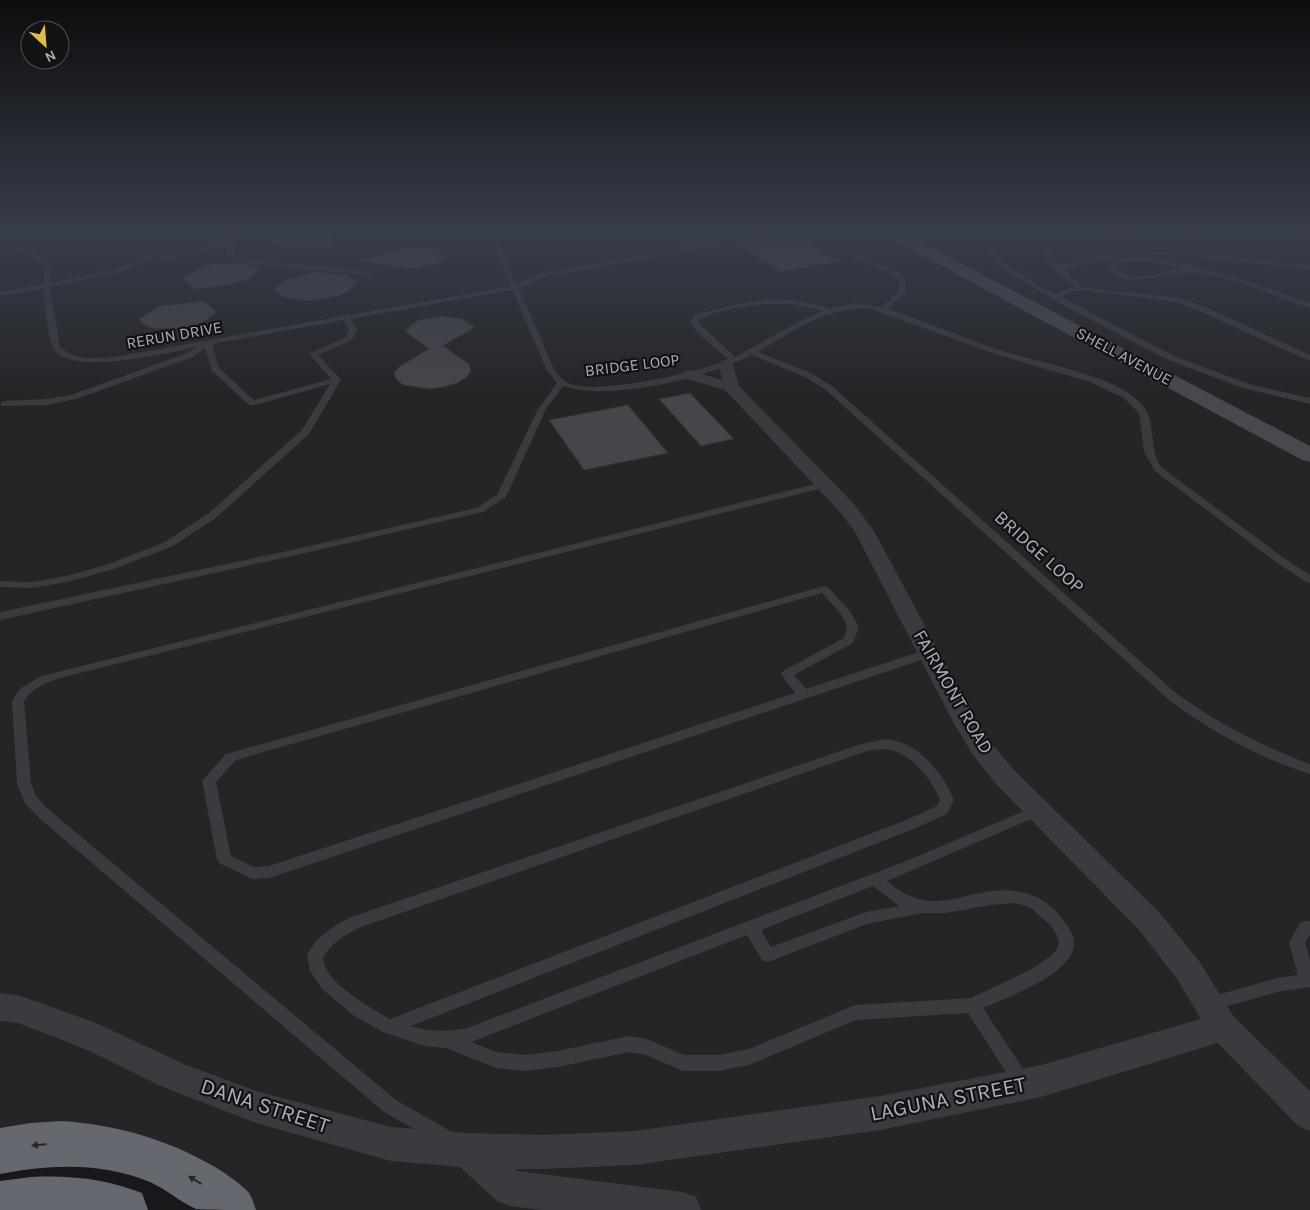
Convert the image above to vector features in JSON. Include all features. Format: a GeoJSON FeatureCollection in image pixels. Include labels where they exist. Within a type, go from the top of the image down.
{"type":"FeatureCollection","features":[{"type":"Feature","properties":{"kind":"highway"},"geometry":{"type":"LineString","coordinates":[[0,1151],[42,1144],[72,1144],[102,1146],[129,1152],[169,1166],[199,1182],[233,1210]]}},
{"type":"Feature","properties":{"kind":"highway"},"geometry":{"type":"LineString","coordinates":[[0,1204],[27,1200],[76,1201],[98,1203],[125,1210]]}},
{"type":"Feature","properties":{"kind":"street","name":"SHELL AVENUE"},"geometry":{"type":"LineString","coordinates":[[992,286],[1310,455]]}},
{"type":"Feature","properties":{"kind":"street"},"geometry":{"type":"LineString","coordinates":[[688,375],[731,387],[731,362]]}},
{"type":"Feature","properties":{"kind":"street","name":"FAIRMONT ROAD"},"geometry":{"type":"LineString","coordinates":[[731,387],[847,508],[864,531],[982,749],[1006,778],[1149,921],[1188,970],[1216,1015]]}},
{"type":"Feature","properties":{"kind":"street","name":"DANA STREET"},"geometry":{"type":"LineString","coordinates":[[0,1007],[18,1009],[96,1038],[175,1076],[256,1107],[391,1144],[467,1150],[544,1152]]}},
{"type":"Feature","properties":{"kind":"street"},"geometry":{"type":"LineString","coordinates":[[1216,1015],[1310,1114]]}},
{"type":"Feature","properties":{"kind":"street","name":"LAGUNA STREET"},"geometry":{"type":"LineString","coordinates":[[544,1152],[635,1148],[806,1125],[1024,1085],[1216,1015]]}},
{"type":"Feature","properties":{"kind":"street"},"geometry":{"type":"LineString","coordinates":[[467,1150],[510,1188],[683,1210]]}},
{"type":"Feature","properties":{"kind":"lane"},"geometry":{"type":"LineString","coordinates":[[0,294],[43,286]]}},
{"type":"Feature","properties":{"kind":"lane","name":"RERUN DRIVE"},"geometry":{"type":"LineString","coordinates":[[46,286],[54,340],[60,352],[67,357],[86,360],[111,360],[513,286]]}},
{"type":"Feature","properties":{"kind":"lane","name":"BRIDGE LOOP"},"geometry":{"type":"LineString","coordinates":[[515,286],[550,369],[561,383],[570,387],[598,388],[688,375],[731,362],[830,310],[854,305],[882,310],[998,353],[1103,384],[1129,397],[1145,415],[1147,448],[1150,460],[1158,469],[1277,558],[1310,580]]}},
{"type":"Feature","properties":{"kind":"lane"},"geometry":{"type":"LineString","coordinates":[[882,310],[902,292],[903,286]]}},
{"type":"Feature","properties":{"kind":"lane"},"geometry":{"type":"LineString","coordinates":[[1038,286],[1191,366],[1246,386],[1310,401]]}},
{"type":"Feature","properties":{"kind":"lane"},"geometry":{"type":"LineString","coordinates":[[1257,286],[1310,306]]}},
{"type":"Feature","properties":{"kind":"lane"},"geometry":{"type":"LineString","coordinates":[[1059,299],[1058,295],[1061,292],[1075,288],[1162,297],[1188,303],[1310,358]]}},
{"type":"Feature","properties":{"kind":"lane"},"geometry":{"type":"LineString","coordinates":[[731,362],[694,322],[698,316],[759,303],[780,301],[800,303],[830,310]]}},
{"type":"Feature","properties":{"kind":"lane"},"geometry":{"type":"LineString","coordinates":[[336,380],[313,354],[349,338],[353,329],[346,318]]}},
{"type":"Feature","properties":{"kind":"lane"},"geometry":{"type":"LineString","coordinates":[[4,404],[48,402],[73,397],[190,355],[208,343],[215,369],[252,403],[336,380]]}},
{"type":"Feature","properties":{"kind":"lane","name":"BRIDGE LOOP"},"geometry":{"type":"LineString","coordinates":[[752,352],[808,374],[829,388],[1193,713],[1216,726],[1310,769]]}},
{"type":"Feature","properties":{"kind":"lane"},"geometry":{"type":"LineString","coordinates":[[0,584],[32,585],[68,580],[169,544],[213,516],[306,432],[336,380]]}},
{"type":"Feature","properties":{"kind":"lane"},"geometry":{"type":"LineString","coordinates":[[0,616],[301,551],[479,510],[501,497],[542,409],[561,383]]}},
{"type":"Feature","properties":{"kind":"lane"},"geometry":{"type":"LineString","coordinates":[[467,1150],[390,1106],[43,813],[30,799],[24,783],[18,701],[21,693],[32,685],[57,675],[824,485]]}},
{"type":"Feature","properties":{"kind":"lane"},"geometry":{"type":"LineString","coordinates":[[803,694],[787,674],[849,640],[854,626],[846,613],[824,589],[231,757],[209,781],[224,859],[252,873],[269,872],[929,653]]}},
{"type":"Feature","properties":{"kind":"lane"},"geometry":{"type":"LineString","coordinates":[[389,1027],[942,810],[947,800],[944,789],[909,751],[884,743],[866,747],[356,922],[323,942],[315,956],[318,971],[328,984],[359,1010],[389,1027],[424,1038],[446,1040],[468,1036],[914,864],[1038,810]]}},
{"type":"Feature","properties":{"kind":"lane"},"geometry":{"type":"LineString","coordinates":[[446,1040],[496,1060],[525,1063],[558,1059],[629,1044],[647,1047],[683,1063],[719,1063],[749,1057],[856,1013],[972,1005],[1042,972],[1055,964],[1064,954],[1066,945],[1064,932],[1048,913],[1034,902],[1017,897],[996,896],[941,908],[922,907],[905,902],[889,893],[875,879]]}},
{"type":"Feature","properties":{"kind":"lane"},"geometry":{"type":"LineString","coordinates":[[750,926],[768,955],[866,918],[922,907]]}},
{"type":"Feature","properties":{"kind":"lane"},"geometry":{"type":"LineString","coordinates":[[1216,1015],[1277,985],[1309,980],[1297,943],[1305,928],[1310,928]]}},
{"type":"Feature","properties":{"kind":"lane"},"geometry":{"type":"LineString","coordinates":[[972,1005],[1024,1085]]}},
{"type":"Feature","properties":{"kind":"shaded area"},"geometry":{"type":"Polygon","coordinates":[[[0,286],[1310,286],[1310,1210],[233,1210],[199,1182],[0,1151],[0,286]]]}},
{"type":"Feature","properties":{"kind":"building"},"geometry":{"type":"Polygon","coordinates":[[[191,286],[220,286],[194,289],[191,286]]]}},
{"type":"Feature","properties":{"kind":"building"},"geometry":{"type":"Polygon","coordinates":[[[277,286],[353,286],[349,291],[338,296],[308,301],[283,297],[274,289],[277,286]]]}},
{"type":"Feature","properties":{"kind":"building"},"geometry":{"type":"Polygon","coordinates":[[[204,301],[216,312],[207,320],[196,325],[182,328],[155,329],[146,326],[139,319],[160,306],[204,301]]]}},
{"type":"Feature","properties":{"kind":"building"},"geometry":{"type":"Polygon","coordinates":[[[442,316],[462,319],[475,327],[443,346],[469,364],[471,371],[467,377],[457,383],[444,387],[429,389],[403,385],[396,379],[394,373],[400,366],[429,349],[405,331],[419,320],[442,316]]]}},
{"type":"Feature","properties":{"kind":"building"},"geometry":{"type":"Polygon","coordinates":[[[690,393],[734,439],[701,446],[659,399],[690,393]]]}},
{"type":"Feature","properties":{"kind":"building"},"geometry":{"type":"Polygon","coordinates":[[[628,405],[668,453],[584,470],[549,420],[628,405]]]}}]}
